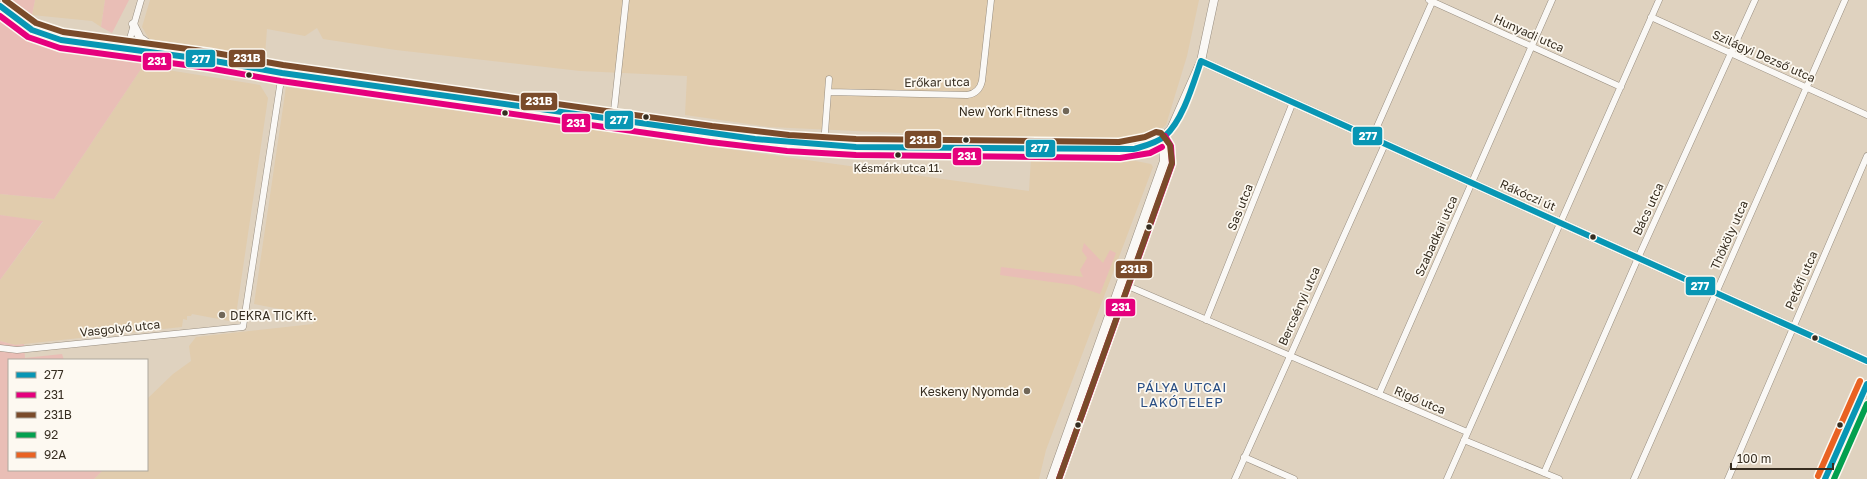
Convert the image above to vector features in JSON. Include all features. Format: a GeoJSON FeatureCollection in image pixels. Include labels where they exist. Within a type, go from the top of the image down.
{"type":"FeatureCollection","features":[{"type":"Feature","properties":{"kind":"street"},"geometry":{"type":"LineString","coordinates":[[127,49],[141,0]]}},
{"type":"Feature","properties":{"kind":"street"},"geometry":{"type":"LineString","coordinates":[[613,120],[626,0]]}},
{"type":"Feature","properties":{"kind":"street","name":"Erőkar utca"},"geometry":{"type":"LineString","coordinates":[[828,92],[967,95],[975,93],[979,90],[982,81],[991,0]]}},
{"type":"Feature","properties":{"kind":"street"},"geometry":{"type":"LineString","coordinates":[[0,6],[23,25],[42,34],[61,40],[163,54],[282,73],[755,139],[824,145],[1120,150],[1148,145],[1158,140],[1171,129],[1177,119],[1201,61],[1214,0]]}},
{"type":"Feature","properties":{"kind":"street"},"geometry":{"type":"LineString","coordinates":[[1372,138],[1432,0]]}},
{"type":"Feature","properties":{"kind":"street","name":"Hunyadi utca"},"geometry":{"type":"LineString","coordinates":[[1432,0],[1621,87]]}},
{"type":"Feature","properties":{"kind":"street","name":"Szabadkai utca"},"geometry":{"type":"LineString","coordinates":[[1379,394],[1552,0]]}},
{"type":"Feature","properties":{"kind":"street"},"geometry":{"type":"LineString","coordinates":[[1446,479],[1659,0]]}},
{"type":"Feature","properties":{"kind":"street","name":"Bács utca"},"geometry":{"type":"LineString","coordinates":[[1544,473],[1638,258],[1755,0]]}},
{"type":"Feature","properties":{"kind":"street","name":"Thököly utca"},"geometry":{"type":"LineString","coordinates":[[1634,479],[1845,0]]}},
{"type":"Feature","properties":{"kind":"street","name":"Szilágyi Dezső utca"},"geometry":{"type":"LineString","coordinates":[[1651,17],[1867,115]]}},
{"type":"Feature","properties":{"kind":"street"},"geometry":{"type":"LineString","coordinates":[[133,24],[137,34],[144,43],[163,54]]}},
{"type":"Feature","properties":{"kind":"street","name":"Rákóczi út"},"geometry":{"type":"LineString","coordinates":[[1201,61],[1867,361]]}},
{"type":"Feature","properties":{"kind":"street","name":"Vasgolyó utca"},"geometry":{"type":"LineString","coordinates":[[0,348],[17,350],[243,327],[282,73]]}},
{"type":"Feature","properties":{"kind":"street"},"geometry":{"type":"LineString","coordinates":[[824,145],[829,79]]}},
{"type":"Feature","properties":{"kind":"street","name":"Sas utca"},"geometry":{"type":"LineString","coordinates":[[1206,320],[1293,102]]}},
{"type":"Feature","properties":{"kind":"street"},"geometry":{"type":"LineString","coordinates":[[1051,479],[1164,161],[1163,148],[1158,140]]}},
{"type":"Feature","properties":{"kind":"street","name":"Bercsényi utca"},"geometry":{"type":"LineString","coordinates":[[1235,479],[1289,355],[1385,144]]}},
{"type":"Feature","properties":{"kind":"street","name":"Petőfi utca"},"geometry":{"type":"LineString","coordinates":[[1728,479],[1792,327],[1867,156]]}},
{"type":"Feature","properties":{"kind":"street","name":"Rigó utca"},"geometry":{"type":"LineString","coordinates":[[1121,283],[1468,432]]}},
{"type":"Feature","properties":{"kind":"street"},"geometry":{"type":"LineString","coordinates":[[1825,479],[1867,384]]}},
{"type":"Feature","properties":{"kind":"street"},"geometry":{"type":"LineString","coordinates":[[1464,440],[1559,479]]}},
{"type":"Feature","properties":{"kind":"street"},"geometry":{"type":"LineString","coordinates":[[1244,457],[1294,479]]}},
{"type":"Feature","properties":{"kind":"shaded area"},"geometry":{"type":"Polygon","coordinates":[[[10,0],[35,0],[32,15],[10,0]]]}},
{"type":"Feature","properties":{"kind":"shaded area"},"geometry":{"type":"Polygon","coordinates":[[[35,0],[105,0],[101,27],[92,21],[32,15],[35,0]]]}},
{"type":"Feature","properties":{"kind":"shaded area"},"geometry":{"type":"Polygon","coordinates":[[[105,0],[129,0],[112,33],[101,27],[105,0]]]}},
{"type":"Feature","properties":{"kind":"shaded area"},"geometry":{"type":"Polygon","coordinates":[[[150,0],[1199,0],[1187,56],[1166,125],[1157,133],[1139,141],[1118,143],[769,127],[685,115],[687,76],[580,71],[396,50],[323,39],[317,28],[305,36],[267,29],[265,55],[261,60],[226,55],[213,48],[149,39],[142,27],[150,0]]]}},
{"type":"Feature","properties":{"kind":"shaded area"},"geometry":{"type":"Polygon","coordinates":[[[0,15],[15,27],[49,42],[67,47],[141,58],[143,66],[54,199],[0,194],[0,15]]]}},
{"type":"Feature","properties":{"kind":"shaded area"},"geometry":{"type":"Polygon","coordinates":[[[143,66],[260,85],[268,98],[235,322],[192,314],[191,316],[187,316],[187,320],[183,319],[182,327],[15,345],[0,341],[0,280],[43,222],[0,215],[0,194],[54,199],[143,66]]]}},
{"type":"Feature","properties":{"kind":"shaded area"},"geometry":{"type":"Polygon","coordinates":[[[286,87],[1029,191],[1031,158],[1131,160],[1151,164],[1153,167],[1046,450],[1039,479],[94,479],[102,471],[148,471],[148,398],[173,374],[191,361],[189,346],[196,337],[313,324],[315,316],[254,304],[286,87]]]}},
{"type":"Feature","properties":{"kind":"shaded area"},"geometry":{"type":"Polygon","coordinates":[[[0,215],[43,221],[0,280],[0,215]]]}},
{"type":"Feature","properties":{"kind":"shaded area"},"geometry":{"type":"Polygon","coordinates":[[[1084,243],[1103,263],[1110,250],[1116,253],[1100,294],[1074,285],[1000,275],[1001,267],[1083,277],[1080,270],[1087,258],[1082,251],[1084,243]]]}},
{"type":"Feature","properties":{"kind":"shaded area"},"geometry":{"type":"Polygon","coordinates":[[[0,341],[15,345],[24,344],[25,358],[62,354],[64,359],[8,359],[8,471],[102,471],[94,479],[0,479],[0,341]]]}},
{"type":"Feature","properties":{"kind":"transit line","name":"231B"},"geometry":{"type":"LineString","coordinates":[[5,0],[36,23],[63,32],[210,52],[283,65],[712,126],[789,135],[856,139],[1119,142],[1145,137],[1156,132],[1161,133],[1170,145],[1172,163],[1059,479]]}},
{"type":"Feature","properties":{"kind":"transit line","name":"277"},"geometry":{"type":"LineString","coordinates":[[0,6],[32,30],[61,40],[209,60],[282,73],[755,139],[856,147],[1134,149],[1158,141],[1171,129],[1177,121],[1187,101],[1201,61]]}},
{"type":"Feature","properties":{"kind":"transit line","name":"231"},"geometry":{"type":"LineString","coordinates":[[0,16],[28,37],[60,48],[208,68],[281,81],[710,142],[787,151],[856,155],[1120,158],[1150,153],[1162,147]]}},
{"type":"Feature","properties":{"kind":"transit line","name":"277"},"geometry":{"type":"LineString","coordinates":[[1201,61],[1867,361]]}},
{"type":"Feature","properties":{"kind":"transit line","name":"231"},"geometry":{"type":"LineString","coordinates":[[1059,479],[1172,164],[1171,146],[1165,136]]}},
{"type":"Feature","properties":{"kind":"transit line","name":"92A"},"geometry":{"type":"LineString","coordinates":[[1818,476],[1860,381]]}},
{"type":"Feature","properties":{"kind":"transit line","name":"277"},"geometry":{"type":"LineString","coordinates":[[1825,479],[1867,384]]}},
{"type":"Feature","properties":{"kind":"transit line","name":"92"},"geometry":{"type":"LineString","coordinates":[[1834,479],[1867,404]]}},
{"type":"Feature","properties":{"kind":"place","name":"New York Fitness"},"geometry":{"type":"Point","coordinates":[1066,111]}},
{"type":"Feature","properties":{"kind":"place","name":"Késmárk utca 11."},"geometry":{"type":"Point","coordinates":[898,155]}},
{"type":"Feature","properties":{"kind":"place","name":"DEKRA TIC Kft."},"geometry":{"type":"Point","coordinates":[222,315]}},
{"type":"Feature","properties":{"kind":"place","name":"Keskeny Nyomda"},"geometry":{"type":"Point","coordinates":[1027,391]}},
{"type":"Feature","properties":{"kind":"district","name":"PÁLYA UTCAI LAKÓTELEP"},"geometry":{"type":"Point","coordinates":[1182,394]}}]}
